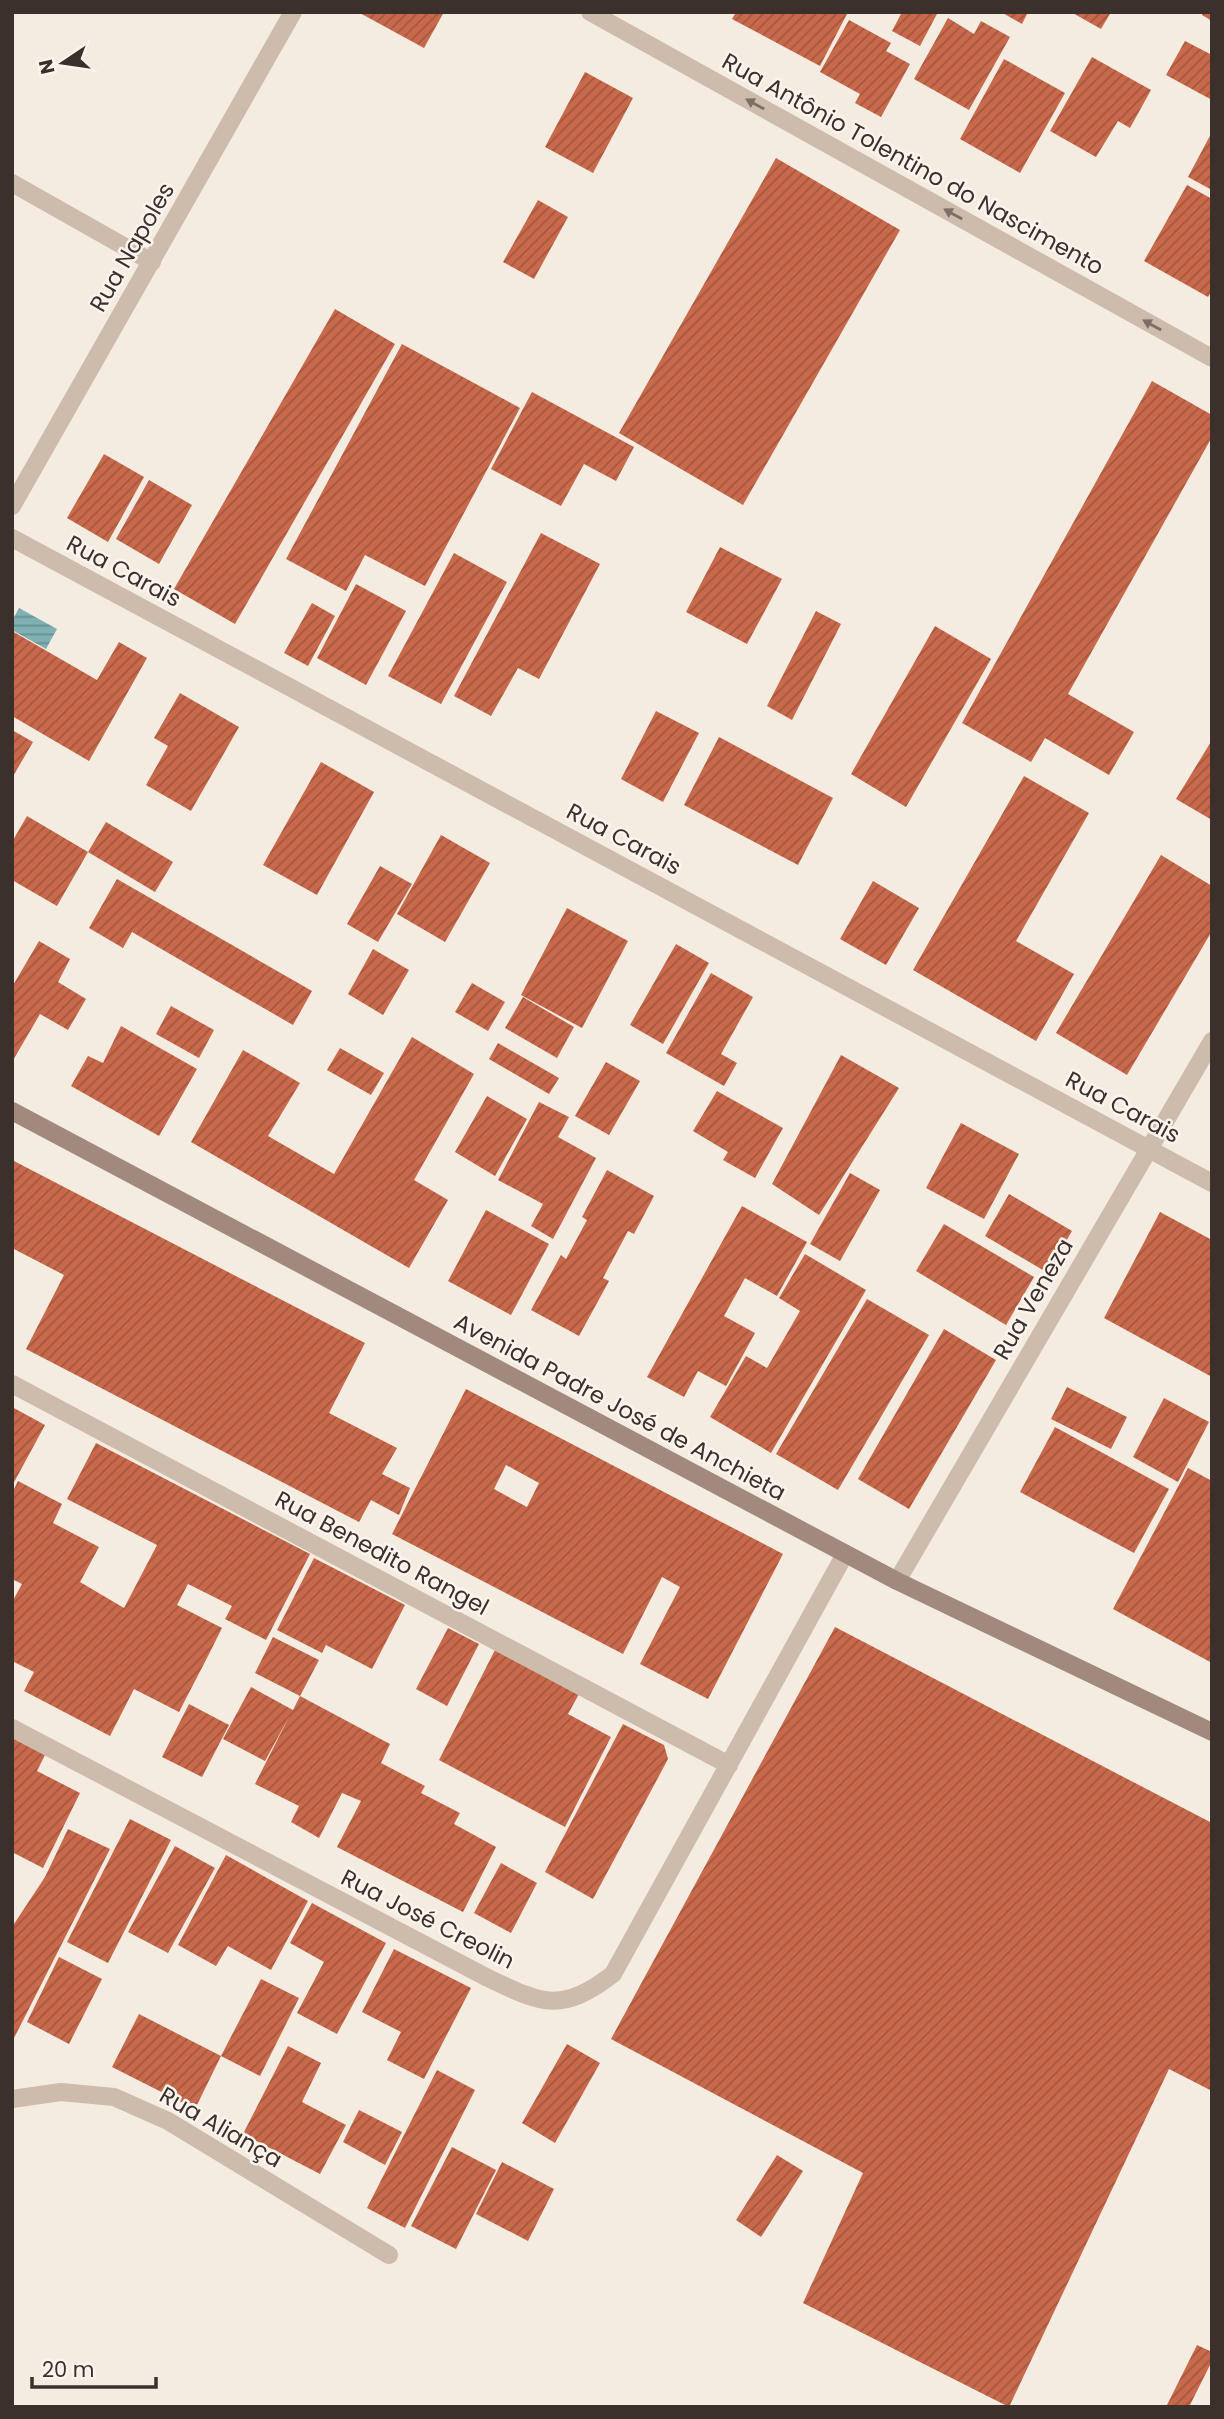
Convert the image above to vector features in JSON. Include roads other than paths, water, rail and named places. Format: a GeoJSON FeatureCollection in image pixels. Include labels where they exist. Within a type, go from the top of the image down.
{"type":"FeatureCollection","features":[{"type":"Feature","properties":{"kind":"main road","name":"Avenida Padre José de Anchieta"},"geometry":{"type":"LineString","coordinates":[[12,1111],[897,1581],[1212,1732]]}},
{"type":"Feature","properties":{"kind":"street","name":"Rua Napoles"},"geometry":{"type":"LineString","coordinates":[[12,506],[293,12]]}},
{"type":"Feature","properties":{"kind":"street","name":"Rua Antônio Tolentino do Nascimento"},"geometry":{"type":"LineString","coordinates":[[590,12],[1212,358]]}},
{"type":"Feature","properties":{"kind":"street"},"geometry":{"type":"LineString","coordinates":[[12,183],[152,262]]}},
{"type":"Feature","properties":{"kind":"street","name":"Rua Carais"},"geometry":{"type":"LineString","coordinates":[[12,538],[1212,1182]]}},
{"type":"Feature","properties":{"kind":"street","name":"Rua Veneza"},"geometry":{"type":"LineString","coordinates":[[897,1581],[1212,1041]]}},
{"type":"Feature","properties":{"kind":"street","name":"Rua Benedito Rangel"},"geometry":{"type":"LineString","coordinates":[[12,1384],[729,1765]]}},
{"type":"Feature","properties":{"kind":"street","name":"Rua José Creolin"},"geometry":{"type":"LineString","coordinates":[[12,1728],[486,1977],[534,2000],[565,2000],[590,1992],[613,1974],[845,1554]]}},
{"type":"Feature","properties":{"kind":"street","name":"Rua Aliança"},"geometry":{"type":"LineString","coordinates":[[12,2099],[61,2092],[114,2097],[168,2121],[389,2255]]}},
{"type":"Feature","properties":{"kind":"water"},"geometry":{"type":"Polygon","coordinates":[[[19,608],[57,629],[46,649],[12,630],[12,621],[19,608]]]}}]}
